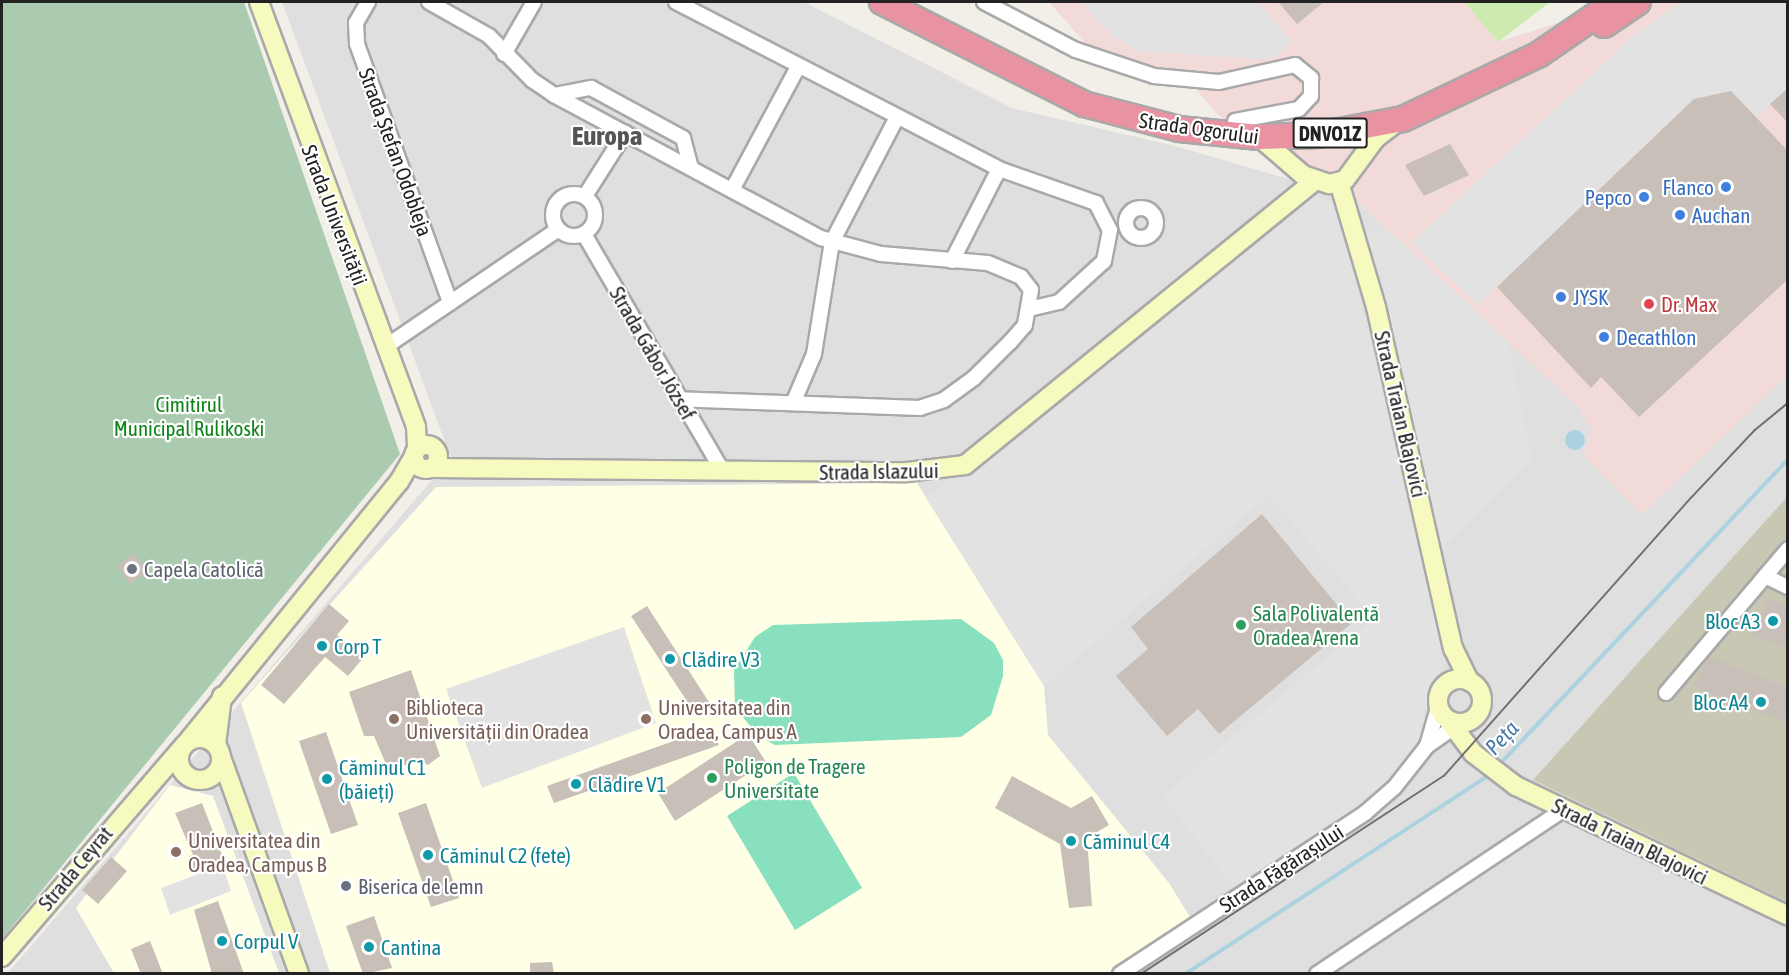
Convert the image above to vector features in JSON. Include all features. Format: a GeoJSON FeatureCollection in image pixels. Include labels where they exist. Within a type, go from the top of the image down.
{"type":"FeatureCollection","features":[{"type":"Feature","properties":{"kind":"highway","name":"Strada Ogorului"},"geometry":{"type":"LineString","coordinates":[[882,2],[1084,104],[1179,129],[1259,137],[1318,135],[1403,119],[1473,89],[1560,41]]}},
{"type":"Feature","properties":{"kind":"highway","name":"Strada Ogorului"},"geometry":{"type":"LineString","coordinates":[[914,2],[1091,91],[1194,117],[1235,121],[1300,121],[1393,105],[1466,79],[1589,5]]}},
{"type":"Feature","properties":{"kind":"highway","name":"DNVO1Z"},"geometry":{"type":"LineString","coordinates":[[1560,41],[1615,2]]}},
{"type":"Feature","properties":{"kind":"highway"},"geometry":{"type":"LineString","coordinates":[[1560,41],[1605,25],[1638,2]]}},
{"type":"Feature","properties":{"kind":"street","name":"Strada Universității"},"geometry":{"type":"LineString","coordinates":[[259,2],[385,347],[430,458]]}},
{"type":"Feature","properties":{"kind":"street"},"geometry":{"type":"LineString","coordinates":[[429,2],[473,25],[554,95],[832,242],[881,255],[988,263],[1021,277],[1031,290],[1025,325],[1010,342],[974,378],[944,400],[920,408],[794,401],[680,399]]}},
{"type":"Feature","properties":{"kind":"street"},"geometry":{"type":"LineString","coordinates":[[504,54],[534,2]]}},
{"type":"Feature","properties":{"kind":"street"},"geometry":{"type":"LineString","coordinates":[[676,2],[896,119],[999,169],[1084,196],[1096,203],[1110,230],[1104,261],[1059,302],[1029,309]]}},
{"type":"Feature","properties":{"kind":"street"},"geometry":{"type":"LineString","coordinates":[[984,2],[1076,50],[1154,76],[1219,82],[1276,67],[1295,65],[1311,78],[1313,87],[1305,104],[1284,113],[1235,121]]}},
{"type":"Feature","properties":{"kind":"street","name":"Strada Ștefan Odobleja"},"geometry":{"type":"LineString","coordinates":[[363,3],[356,24],[357,44],[450,303]]}},
{"type":"Feature","properties":{"kind":"street"},"geometry":{"type":"LineString","coordinates":[[732,190],[798,67]]}},
{"type":"Feature","properties":{"kind":"street"},"geometry":{"type":"LineString","coordinates":[[554,95],[591,88],[683,138],[691,168]]}},
{"type":"Feature","properties":{"kind":"street"},"geometry":{"type":"LineString","coordinates":[[794,401],[814,354],[832,242],[896,119]]}},
{"type":"Feature","properties":{"kind":"street"},"geometry":{"type":"LineString","coordinates":[[1259,137],[1314,181],[1339,182],[1351,175],[1376,138],[1403,119]]}},
{"type":"Feature","properties":{"kind":"street"},"geometry":{"type":"LineString","coordinates":[[585,196],[625,133]]}},
{"type":"Feature","properties":{"kind":"street"},"geometry":{"type":"LineString","coordinates":[[952,261],[999,169]]}},
{"type":"Feature","properties":{"kind":"street","name":"Strada Islazului"},"geometry":{"type":"LineString","coordinates":[[430,458],[723,472],[939,471],[965,465],[1169,302],[1314,181]]}},
{"type":"Feature","properties":{"kind":"street","name":"Strada Traian Blajovici"},"geometry":{"type":"LineString","coordinates":[[1339,182],[1376,307],[1453,648],[1469,681],[1482,701],[1455,720]]}},
{"type":"Feature","properties":{"kind":"street"},"geometry":{"type":"LineString","coordinates":[[567,195],[585,196],[594,209],[595,220],[584,234],[570,237],[557,230],[552,219],[555,205],[567,195]]}},
{"type":"Feature","properties":{"kind":"street"},"geometry":{"type":"LineString","coordinates":[[1110,230],[1126,226]]}},
{"type":"Feature","properties":{"kind":"street"},"geometry":{"type":"LineString","coordinates":[[385,347],[557,230]]}},
{"type":"Feature","properties":{"kind":"street","name":"Strada Gábor József"},"geometry":{"type":"LineString","coordinates":[[584,234],[723,472]]}},
{"type":"Feature","properties":{"kind":"street"},"geometry":{"type":"LineString","coordinates":[[236,796],[181,769],[185,745],[223,695],[399,482],[430,458]]}},
{"type":"Feature","properties":{"kind":"street"},"geometry":{"type":"LineString","coordinates":[[1666,693],[1788,549]]}},
{"type":"Feature","properties":{"kind":"street"},"geometry":{"type":"LineString","coordinates":[[1765,576],[1788,587]]}},
{"type":"Feature","properties":{"kind":"street","name":"Strada Traian Blajovici"},"geometry":{"type":"LineString","coordinates":[[1453,648],[1443,687],[1455,720],[1480,757],[1516,786],[1788,916]]}},
{"type":"Feature","properties":{"kind":"street"},"geometry":{"type":"LineString","coordinates":[[1443,687],[1456,679],[1469,681]]}},
{"type":"Feature","properties":{"kind":"street"},"geometry":{"type":"LineString","coordinates":[[149,781],[198,779],[218,772],[223,695]]}},
{"type":"Feature","properties":{"kind":"street","name":"Strada Făgărașului"},"geometry":{"type":"LineString","coordinates":[[1120,974],[1365,813],[1394,788],[1427,746],[1455,720]]}},
{"type":"Feature","properties":{"kind":"street","name":"Strada Făgărașului"},"geometry":{"type":"LineString","coordinates":[[1427,746],[1455,720]]}},
{"type":"Feature","properties":{"kind":"street"},"geometry":{"type":"LineString","coordinates":[[185,745],[204,738],[219,751],[299,974]]}},
{"type":"Feature","properties":{"kind":"street","name":"Strada Ceyrat"},"geometry":{"type":"LineString","coordinates":[[2,957],[149,781],[185,745]]}},
{"type":"Feature","properties":{"kind":"street"},"geometry":{"type":"LineString","coordinates":[[1317,974],[1563,810]]}},
{"type":"Feature","properties":{"kind":"shaded area"},"geometry":{"type":"Polygon","coordinates":[[[282,2],[804,2],[1012,108],[1175,146],[1354,198],[1580,409],[1642,515],[1787,375],[1787,973],[7,974],[451,458],[282,2]]]}},
{"type":"Feature","properties":{"kind":"shaded area"},"geometry":{"type":"Polygon","coordinates":[[[1049,2],[1464,2],[1498,42],[1623,2],[1787,2],[1787,375],[1642,515],[1584,456],[1591,429],[1580,409],[1354,198],[1297,184],[1213,110],[1185,75],[1099,59],[1049,2]]]}},
{"type":"Feature","properties":{"kind":"shaded area"},"geometry":{"type":"Polygon","coordinates":[[[1081,2],[1258,2],[1293,42],[1271,60],[1139,51],[1113,36],[1081,2]]]}},
{"type":"Feature","properties":{"kind":"shaded area"},"geometry":{"type":"Polygon","coordinates":[[[1681,2],[1787,2],[1787,88],[1757,117],[1731,92],[1694,99],[1478,305],[1412,242],[1630,39],[1681,2]]]}},
{"type":"Feature","properties":{"kind":"shaded area"},"geometry":{"type":"Polygon","coordinates":[[[1309,195],[1336,202],[1443,634],[1445,662],[1424,713],[1429,726],[1388,784],[1358,811],[1237,891],[1162,796],[1374,618],[1269,495],[1044,686],[926,498],[1309,195]]]}},
{"type":"Feature","properties":{"kind":"shaded area"},"geometry":{"type":"Polygon","coordinates":[[[1360,231],[1390,232],[1508,341],[1532,459],[1435,556],[1360,231]]]}},
{"type":"Feature","properties":{"kind":"shaded area","name":"Universitatea din Oradea, Campus A"},"geometry":{"type":"Polygon","coordinates":[[[917,483],[1044,686],[1048,735],[1169,883],[1193,922],[1113,973],[330,973],[241,703],[436,487],[917,483]]]}},
{"type":"Feature","properties":{"kind":"shaded area"},"geometry":{"type":"Polygon","coordinates":[[[1787,497],[1787,902],[1533,780],[1787,497]]]}},
{"type":"Feature","properties":{"kind":"shaded area"},"geometry":{"type":"Polygon","coordinates":[[[624,627],[656,723],[482,788],[446,689],[624,627]]]}},
{"type":"Feature","properties":{"kind":"shaded area","name":"Universitatea din Oradea, Campus B"},"geometry":{"type":"Polygon","coordinates":[[[170,785],[213,796],[279,973],[114,973],[76,908],[170,785]]]}},
{"type":"Feature","properties":{"kind":"shaded area"},"geometry":{"type":"Polygon","coordinates":[[[222,865],[231,891],[170,915],[161,888],[222,865]]]}},
{"type":"Feature","properties":{"kind":"green space","name":"Cimitirul Municipal Rulikoski"},"geometry":{"type":"Polygon","coordinates":[[[2,2],[244,2],[400,454],[2,939],[2,2]]]}},
{"type":"Feature","properties":{"kind":"green space"},"geometry":{"type":"Polygon","coordinates":[[[1464,2],[1550,2],[1498,42],[1464,2]]]}},
{"type":"Feature","properties":{"kind":"green space"},"geometry":{"type":"Polygon","coordinates":[[[961,619],[994,643],[1003,660],[1003,676],[991,715],[961,737],[775,745],[759,736],[735,708],[734,670],[755,637],[773,625],[961,619]]]}},
{"type":"Feature","properties":{"kind":"green space"},"geometry":{"type":"Polygon","coordinates":[[[794,773],[862,888],[795,930],[727,816],[794,773]]]}},
{"type":"Feature","properties":{"kind":"water"},"geometry":{"type":"Polygon","coordinates":[[[1575,430],[1582,433],[1585,440],[1582,447],[1575,450],[1568,447],[1565,440],[1568,433],[1575,430]]]}},
{"type":"Feature","properties":{"kind":"building"},"geometry":{"type":"Polygon","coordinates":[[[1278,2],[1324,2],[1297,24],[1278,2]]]}},
{"type":"Feature","properties":{"kind":"building"},"geometry":{"type":"Polygon","coordinates":[[[1788,88],[1788,123],[1770,104],[1788,88]]]}},
{"type":"Feature","properties":{"kind":"building","name":"Auchan"},"geometry":{"type":"Polygon","coordinates":[[[1731,91],[1788,151],[1788,279],[1639,417],[1601,377],[1591,388],[1497,287],[1694,99],[1731,91]]]}},
{"type":"Feature","properties":{"kind":"building"},"geometry":{"type":"Polygon","coordinates":[[[1450,144],[1469,175],[1424,196],[1405,165],[1450,144]]]}},
{"type":"Feature","properties":{"kind":"building","name":"Sala Polivalentă Oradea Arena"},"geometry":{"type":"Polygon","coordinates":[[[1262,514],[1352,623],[1219,734],[1198,709],[1167,736],[1116,676],[1148,649],[1131,627],[1262,514]]]}},
{"type":"Feature","properties":{"kind":"building","name":"Capela Catolică"},"geometry":{"type":"Polygon","coordinates":[[[134,553],[148,572],[130,585],[117,565],[134,553]]]}},
{"type":"Feature","properties":{"kind":"building","name":"Bloc A3"},"geometry":{"type":"Polygon","coordinates":[[[1768,599],[1788,607],[1788,648],[1752,635],[1768,599]]]}},
{"type":"Feature","properties":{"kind":"building","name":"Corp T"},"geometry":{"type":"Polygon","coordinates":[[[329,604],[349,621],[337,635],[364,657],[348,676],[325,657],[284,704],[261,685],[329,604]]]}},
{"type":"Feature","properties":{"kind":"building","name":"Clădire V3"},"geometry":{"type":"Polygon","coordinates":[[[647,606],[709,702],[694,712],[631,616],[647,606]]]}},
{"type":"Feature","properties":{"kind":"building","name":"Bloc A4"},"geometry":{"type":"Polygon","coordinates":[[[1709,657],[1788,688],[1785,722],[1693,687],[1709,657]]]}},
{"type":"Feature","properties":{"kind":"building","name":"Biblioteca Universității din Oradea"},"geometry":{"type":"Polygon","coordinates":[[[411,670],[440,756],[428,765],[420,760],[397,768],[386,764],[374,736],[364,736],[349,692],[411,670]]]}},
{"type":"Feature","properties":{"kind":"building"},"geometry":{"type":"Polygon","coordinates":[[[713,727],[719,745],[554,803],[547,786],[713,727]]]}},
{"type":"Feature","properties":{"kind":"building","name":"Căminul C1 (băieți)"},"geometry":{"type":"Polygon","coordinates":[[[326,732],[358,825],[331,834],[299,741],[326,732]]]}},
{"type":"Feature","properties":{"kind":"building","name":"Poligon de Tragere Universitate"},"geometry":{"type":"Polygon","coordinates":[[[748,734],[766,762],[675,821],[658,793],[748,734]]]}},
{"type":"Feature","properties":{"kind":"building","name":"Căminul C4"},"geometry":{"type":"Polygon","coordinates":[[[1012,776],[1071,808],[1092,796],[1109,825],[1087,838],[1092,906],[1069,908],[1060,844],[995,808],[1012,776]]]}},
{"type":"Feature","properties":{"kind":"building"},"geometry":{"type":"Polygon","coordinates":[[[202,803],[224,860],[195,872],[189,856],[193,855],[175,813],[202,803]]]}},
{"type":"Feature","properties":{"kind":"building","name":"Căminul C2 (fete)"},"geometry":{"type":"Polygon","coordinates":[[[426,803],[459,898],[431,907],[398,813],[426,803]]]}},
{"type":"Feature","properties":{"kind":"building"},"geometry":{"type":"Polygon","coordinates":[[[111,857],[127,871],[98,904],[82,890],[111,857]]]}},
{"type":"Feature","properties":{"kind":"building","name":"Corpul V"},"geometry":{"type":"Polygon","coordinates":[[[218,901],[244,974],[212,974],[194,910],[218,901]]]}},
{"type":"Feature","properties":{"kind":"building","name":"Cantina"},"geometry":{"type":"Polygon","coordinates":[[[374,916],[392,968],[363,974],[346,926],[374,916]]]}},
{"type":"Feature","properties":{"kind":"building"},"geometry":{"type":"Polygon","coordinates":[[[150,941],[163,974],[141,974],[131,949],[150,941]]]}},
{"type":"Feature","properties":{"kind":"building"},"geometry":{"type":"Polygon","coordinates":[[[552,962],[554,974],[530,974],[530,963],[552,962]]]}},
{"type":"Feature","properties":{"kind":"waterway","name":"Peța"},"geometry":{"type":"LineString","coordinates":[[1498,766],[1788,459]]}},
{"type":"Feature","properties":{"kind":"waterway","name":"Peța"},"geometry":{"type":"LineString","coordinates":[[1185,974],[1491,774]]}},
{"type":"Feature","properties":{"kind":"tram line"},"geometry":{"type":"LineString","coordinates":[[1141,974],[1444,776],[1692,497],[1755,430],[1788,403]]}},
{"type":"Feature","properties":{"kind":"place","name":"Flanco"},"geometry":{"type":"Point","coordinates":[1726,187]}},
{"type":"Feature","properties":{"kind":"place","name":"Pepco"},"geometry":{"type":"Point","coordinates":[1644,197]}},
{"type":"Feature","properties":{"kind":"place","name":"Auchan"},"geometry":{"type":"Point","coordinates":[1680,215]}},
{"type":"Feature","properties":{"kind":"place","name":"JYSK"},"geometry":{"type":"Point","coordinates":[1561,297]}},
{"type":"Feature","properties":{"kind":"place","name":"Dr. Max"},"geometry":{"type":"Point","coordinates":[1649,304]}},
{"type":"Feature","properties":{"kind":"place","name":"Decathlon"},"geometry":{"type":"Point","coordinates":[1604,337]}},
{"type":"Feature","properties":{"kind":"place","name":"Capela Catolică"},"geometry":{"type":"Point","coordinates":[132,569]}},
{"type":"Feature","properties":{"kind":"place","name":"Bloc A3"},"geometry":{"type":"Point","coordinates":[1773,621]}},
{"type":"Feature","properties":{"kind":"place","name":"Sala Polivalentă Oradea Arena"},"geometry":{"type":"Point","coordinates":[1241,625]}},
{"type":"Feature","properties":{"kind":"place","name":"Corp T"},"geometry":{"type":"Point","coordinates":[322,646]}},
{"type":"Feature","properties":{"kind":"place","name":"Clădire V3"},"geometry":{"type":"Point","coordinates":[670,659]}},
{"type":"Feature","properties":{"kind":"place","name":"Bloc A4"},"geometry":{"type":"Point","coordinates":[1761,702]}},
{"type":"Feature","properties":{"kind":"place","name":"Biblioteca Universității din Oradea"},"geometry":{"type":"Point","coordinates":[394,719]}},
{"type":"Feature","properties":{"kind":"place","name":"Universitatea din Oradea, Campus A"},"geometry":{"type":"Point","coordinates":[646,719]}},
{"type":"Feature","properties":{"kind":"place","name":"Poligon de Tragere Universitate"},"geometry":{"type":"Point","coordinates":[712,778]}},
{"type":"Feature","properties":{"kind":"place","name":"Căminul C1 (băieți)"},"geometry":{"type":"Point","coordinates":[327,779]}},
{"type":"Feature","properties":{"kind":"place","name":"Clădire V1"},"geometry":{"type":"Point","coordinates":[576,784]}},
{"type":"Feature","properties":{"kind":"place","name":"Căminul C4"},"geometry":{"type":"Point","coordinates":[1071,841]}},
{"type":"Feature","properties":{"kind":"place","name":"Universitatea din Oradea, Campus B"},"geometry":{"type":"Point","coordinates":[176,852]}},
{"type":"Feature","properties":{"kind":"place","name":"Căminul C2 (fete)"},"geometry":{"type":"Point","coordinates":[428,855]}},
{"type":"Feature","properties":{"kind":"place","name":"Biserica de lemn"},"geometry":{"type":"Point","coordinates":[346,886]}},
{"type":"Feature","properties":{"kind":"place","name":"Corpul V"},"geometry":{"type":"Point","coordinates":[222,941]}},
{"type":"Feature","properties":{"kind":"place","name":"Cantina"},"geometry":{"type":"Point","coordinates":[369,947]}},
{"type":"Feature","properties":{"kind":"district","name":"Europa"},"geometry":{"type":"Point","coordinates":[607,136]}}]}
